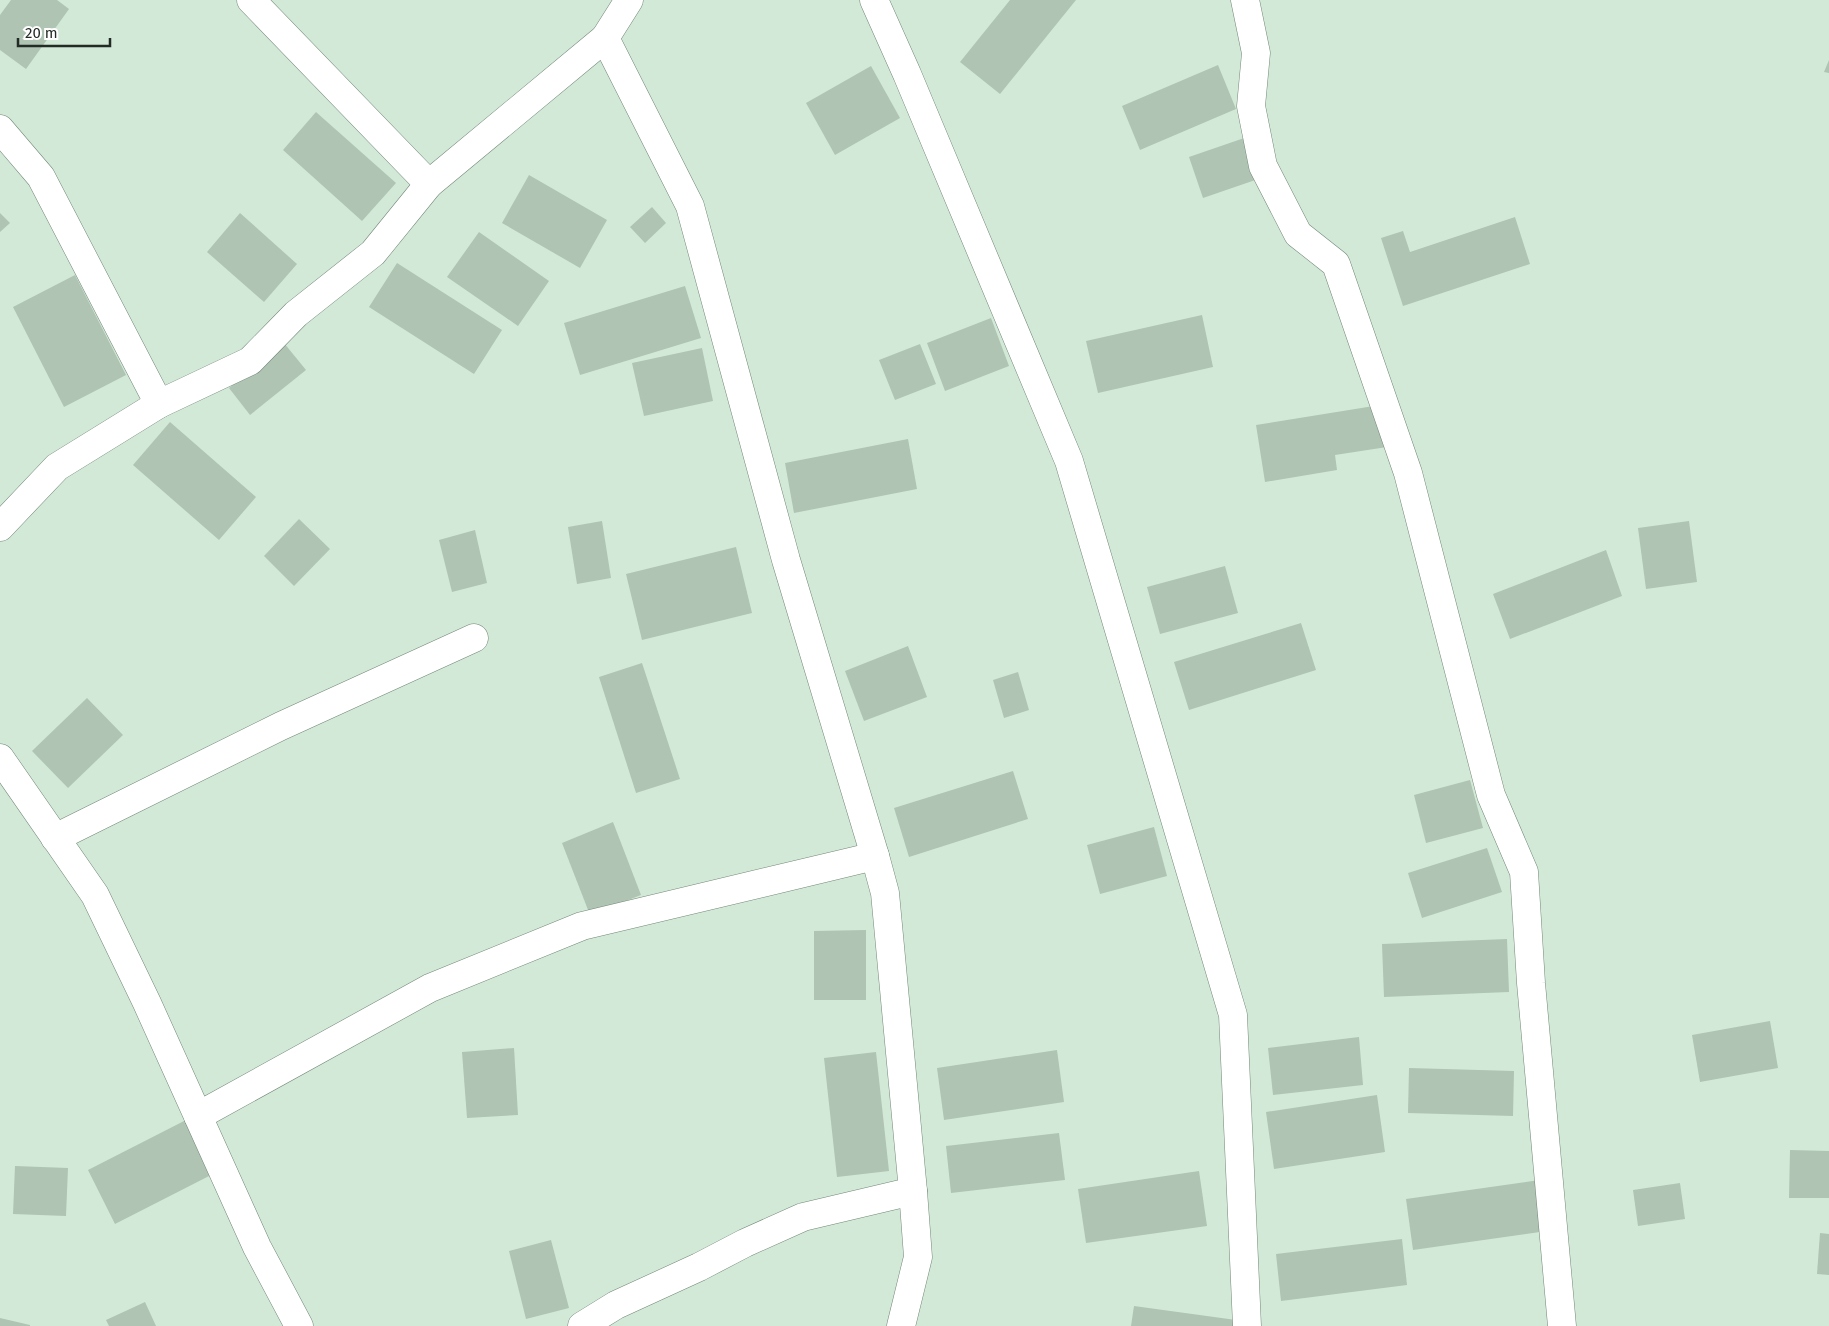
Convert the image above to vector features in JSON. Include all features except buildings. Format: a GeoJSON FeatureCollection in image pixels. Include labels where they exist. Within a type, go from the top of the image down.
{"type":"FeatureCollection","features":[{"type":"Feature","properties":{"kind":"street"},"geometry":{"type":"LineString","coordinates":[[251,0],[429,184]]}},
{"type":"Feature","properties":{"kind":"street"},"geometry":{"type":"LineString","coordinates":[[0,527],[57,467],[159,404],[250,362],[296,314],[373,253],[429,184],[604,38],[629,0]]}},
{"type":"Feature","properties":{"kind":"street"},"geometry":{"type":"LineString","coordinates":[[874,0],[907,74],[1069,461],[1233,1015],[1248,1326]]}},
{"type":"Feature","properties":{"kind":"street"},"geometry":{"type":"LineString","coordinates":[[1245,0],[1256,53],[1251,106],[1264,166],[1298,234],[1336,264],[1408,473],[1491,795],[1524,872],[1531,983],[1562,1326]]}},
{"type":"Feature","properties":{"kind":"street"},"geometry":{"type":"LineString","coordinates":[[604,38],[690,206],[786,560],[885,893],[918,1257],[901,1326]]}},
{"type":"Feature","properties":{"kind":"street"},"geometry":{"type":"LineString","coordinates":[[0,129],[41,177],[159,404]]}},
{"type":"Feature","properties":{"kind":"street"},"geometry":{"type":"LineString","coordinates":[[55,838],[281,726],[474,638]]}},
{"type":"Feature","properties":{"kind":"street"},"geometry":{"type":"LineString","coordinates":[[0,758],[95,895],[147,1003],[257,1247],[299,1326]]}},
{"type":"Feature","properties":{"kind":"street"},"geometry":{"type":"LineString","coordinates":[[198,1116],[430,988],[582,926],[875,856]]}},
{"type":"Feature","properties":{"kind":"street"},"geometry":{"type":"LineString","coordinates":[[582,1326],[616,1305],[699,1267],[745,1243],[803,1218],[913,1191]]}}]}
